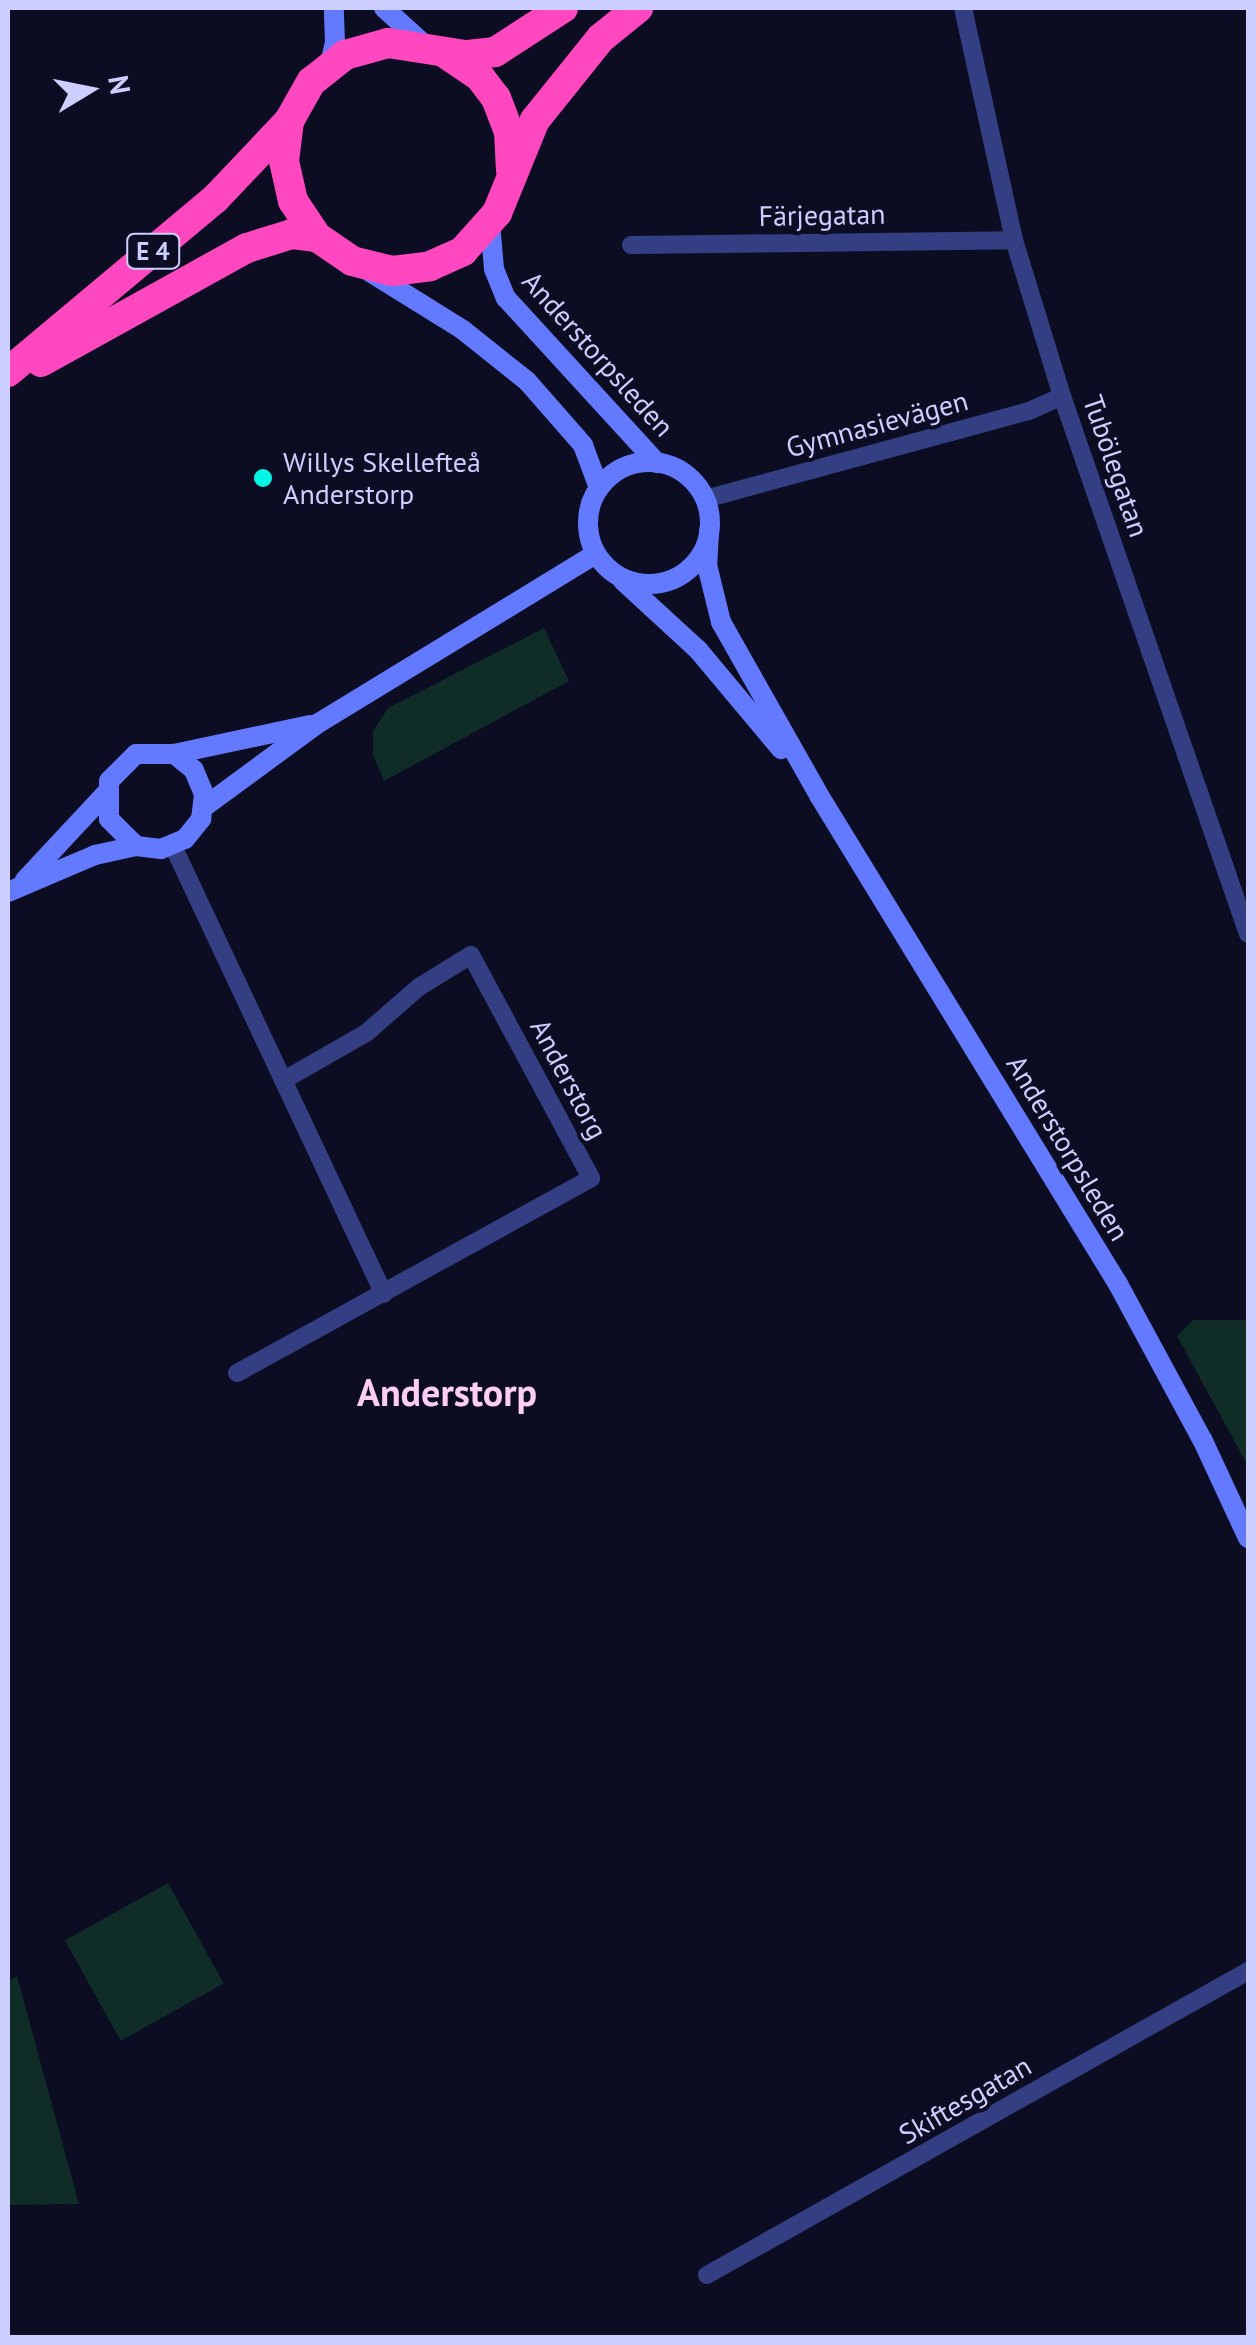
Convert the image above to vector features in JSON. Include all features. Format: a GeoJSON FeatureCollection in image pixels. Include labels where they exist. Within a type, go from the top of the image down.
{"type":"FeatureCollection","features":[{"type":"Feature","properties":{"kind":"highway"},"geometry":{"type":"LineString","coordinates":[[564,8],[495,52],[465,55],[429,47],[368,46],[330,64],[311,82],[289,121],[284,141],[286,182],[304,222],[317,237],[352,261],[392,271],[430,266],[463,251],[495,215],[535,120],[601,38],[638,8]]}},
{"type":"Feature","properties":{"kind":"highway"},"geometry":{"type":"LineString","coordinates":[[429,47],[480,77],[505,118],[512,158],[495,215]]}},
{"type":"Feature","properties":{"kind":"highway","name":"E 4"},"geometry":{"type":"LineString","coordinates":[[8,376],[215,200],[289,121]]}},
{"type":"Feature","properties":{"kind":"highway","name":"E 4"},"geometry":{"type":"LineString","coordinates":[[8,376],[247,248],[292,234],[317,237]]}},
{"type":"Feature","properties":{"kind":"main road"},"geometry":{"type":"LineString","coordinates":[[330,64],[335,43],[334,8]]}},
{"type":"Feature","properties":{"kind":"main road"},"geometry":{"type":"LineString","coordinates":[[384,8],[429,47]]}},
{"type":"Feature","properties":{"kind":"main road","name":"Anderstorpsleden"},"geometry":{"type":"LineString","coordinates":[[495,215],[494,269],[506,298],[657,463]]}},
{"type":"Feature","properties":{"kind":"main road"},"geometry":{"type":"LineString","coordinates":[[352,261],[463,330],[527,381],[583,445],[599,488]]}},
{"type":"Feature","properties":{"kind":"main road"},"geometry":{"type":"LineString","coordinates":[[657,463],[685,474],[705,499],[709,532],[698,559],[667,581],[631,581],[602,560],[588,525],[599,488],[628,466],[657,463]]}},
{"type":"Feature","properties":{"kind":"main road","name":"Anderstorpsleden"},"geometry":{"type":"LineString","coordinates":[[709,532],[707,565],[721,622],[820,797],[1118,1284],[1203,1441],[1248,1538]]}},
{"type":"Feature","properties":{"kind":"main road"},"geometry":{"type":"LineString","coordinates":[[14,889],[95,855],[136,846],[174,846],[194,830],[204,807],[317,724],[602,560]]}},
{"type":"Feature","properties":{"kind":"main road","name":"Anderstorpsleden"},"geometry":{"type":"LineString","coordinates":[[602,560],[699,651],[820,797]]}},
{"type":"Feature","properties":{"kind":"main road"},"geometry":{"type":"LineString","coordinates":[[14,889],[106,793],[125,760],[149,751],[174,754],[317,724]]}},
{"type":"Feature","properties":{"kind":"main road"},"geometry":{"type":"LineString","coordinates":[[174,754],[194,770],[204,807]]}},
{"type":"Feature","properties":{"kind":"main road"},"geometry":{"type":"LineString","coordinates":[[106,793],[109,818],[136,846]]}},
{"type":"Feature","properties":{"kind":"street","name":"Tubölegatan"},"geometry":{"type":"LineString","coordinates":[[963,8],[1014,240],[1062,396],[1248,934]]}},
{"type":"Feature","properties":{"kind":"street","name":"Färjegatan"},"geometry":{"type":"LineString","coordinates":[[631,245],[1014,240]]}},
{"type":"Feature","properties":{"kind":"street","name":"Gymnasievägen"},"geometry":{"type":"LineString","coordinates":[[705,499],[1029,412],[1062,396]]}},
{"type":"Feature","properties":{"kind":"street"},"geometry":{"type":"LineString","coordinates":[[174,846],[384,1294]]}},
{"type":"Feature","properties":{"kind":"street","name":"Anderstorg"},"geometry":{"type":"LineString","coordinates":[[237,1373],[591,1178],[471,955],[419,987],[366,1034],[284,1080]]}},
{"type":"Feature","properties":{"kind":"street","name":"Skiftesgatan"},"geometry":{"type":"LineString","coordinates":[[706,2275],[1248,1970]]}},
{"type":"Feature","properties":{"kind":"green space"},"geometry":{"type":"Polygon","coordinates":[[[544,628],[569,681],[384,781],[373,755],[373,731],[388,708],[544,628]]]}},
{"type":"Feature","properties":{"kind":"green space"},"geometry":{"type":"Polygon","coordinates":[[[1193,1320],[1248,1320],[1248,1466],[1177,1336],[1193,1320]]]}},
{"type":"Feature","properties":{"kind":"green space"},"geometry":{"type":"Polygon","coordinates":[[[168,1883],[224,1984],[121,2041],[65,1940],[168,1883]]]}},
{"type":"Feature","properties":{"kind":"green space"},"geometry":{"type":"Polygon","coordinates":[[[17,1976],[79,2204],[8,2205],[8,1982],[17,1976]]]}},
{"type":"Feature","properties":{"kind":"place","name":"Willys Skellefteå Anderstorp"},"geometry":{"type":"Point","coordinates":[263,478]}},
{"type":"Feature","properties":{"kind":"district","name":"Anderstorp"},"geometry":{"type":"Point","coordinates":[447,1392]}}]}
